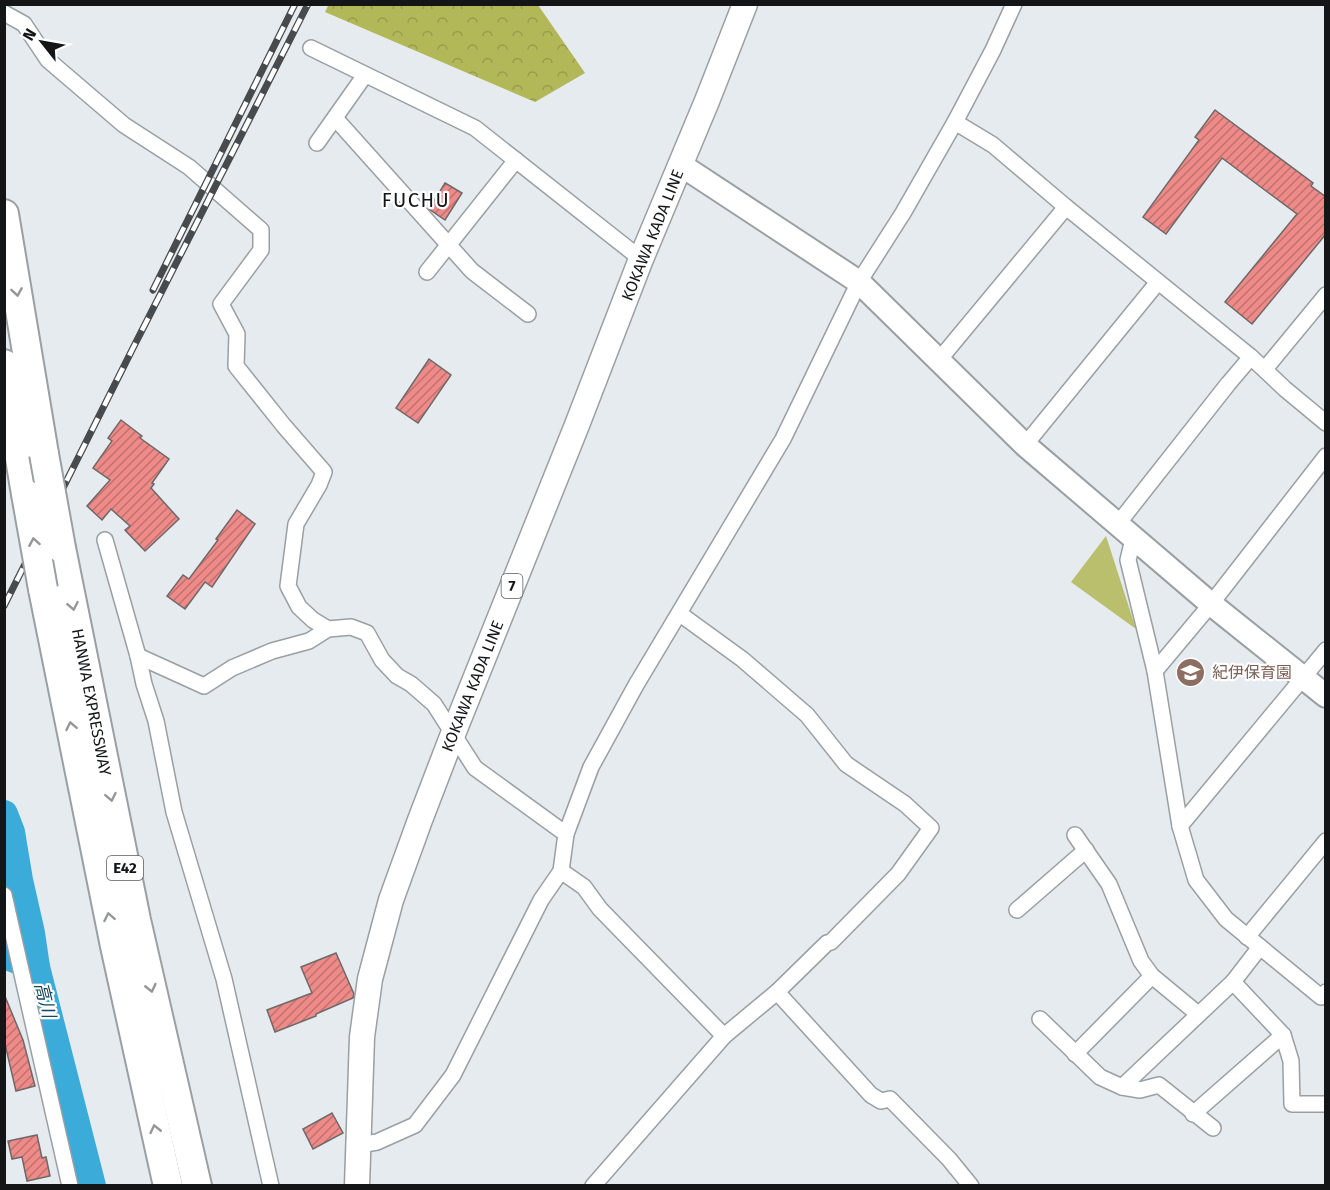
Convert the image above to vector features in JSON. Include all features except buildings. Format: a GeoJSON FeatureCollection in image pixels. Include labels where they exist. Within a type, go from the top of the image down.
{"type":"FeatureCollection","features":[{"type":"Feature","properties":{"kind":"highway","name":"HANWA EXPRESSWAY"},"geometry":{"type":"LineString","coordinates":[[4,214],[62,548],[136,920],[197,1185]]}},
{"type":"Feature","properties":{"kind":"highway","name":"HANWA EXPRESSWAY"},"geometry":{"type":"LineString","coordinates":[[4,363],[43,590],[115,946],[168,1185]]}},
{"type":"Feature","properties":{"kind":"main road","name":"KOKAWA KADA LINE"},"geometry":{"type":"LineString","coordinates":[[357,1185],[362,1037],[370,979],[391,900],[453,734],[641,259],[745,4]]}},
{"type":"Feature","properties":{"kind":"street"},"geometry":{"type":"LineString","coordinates":[[359,1145],[377,1142],[415,1125],[453,1075],[541,900],[561,871],[566,834],[591,767],[636,685],[783,439],[859,282],[903,213],[956,122],[1014,4]]}},
{"type":"Feature","properties":{"kind":"street"},"geometry":{"type":"LineString","coordinates":[[4,12],[24,24],[48,60],[124,125],[189,167],[261,230],[261,250],[221,304],[237,333],[236,366],[324,472],[296,524],[288,586],[299,607],[313,620],[328,629]]}},
{"type":"Feature","properties":{"kind":"street"},"geometry":{"type":"LineString","coordinates":[[310,48],[475,128],[641,259]]}},
{"type":"Feature","properties":{"kind":"street"},"geometry":{"type":"LineString","coordinates":[[317,143],[365,75]]}},
{"type":"Feature","properties":{"kind":"street"},"geometry":{"type":"LineString","coordinates":[[334,118],[448,247],[472,271],[528,314]]}},
{"type":"Feature","properties":{"kind":"street"},"geometry":{"type":"LineString","coordinates":[[956,122],[993,145],[1251,357],[1326,423]]}},
{"type":"Feature","properties":{"kind":"street"},"geometry":{"type":"LineString","coordinates":[[428,272],[516,160]]}},
{"type":"Feature","properties":{"kind":"street"},"geometry":{"type":"LineString","coordinates":[[681,165],[859,282],[1025,445],[1211,604],[1326,696]]}},
{"type":"Feature","properties":{"kind":"street"},"geometry":{"type":"LineString","coordinates":[[939,360],[1066,207]]}},
{"type":"Feature","properties":{"kind":"street"},"geometry":{"type":"LineString","coordinates":[[1025,445],[1158,282]]}},
{"type":"Feature","properties":{"kind":"street"},"geometry":{"type":"LineString","coordinates":[[1265,369],[1326,295]]}},
{"type":"Feature","properties":{"kind":"street"},"geometry":{"type":"LineString","coordinates":[[1251,357],[1228,384],[1125,532],[1128,560],[1155,672],[1180,826],[1196,880],[1226,919],[1321,997],[1326,992]]}},
{"type":"Feature","properties":{"kind":"street"},"geometry":{"type":"LineString","coordinates":[[1155,672],[1326,456]]}},
{"type":"Feature","properties":{"kind":"street"},"geometry":{"type":"LineString","coordinates":[[105,540],[156,721],[174,812],[224,979],[271,1185]]}},
{"type":"Feature","properties":{"kind":"street"},"geometry":{"type":"LineString","coordinates":[[592,1185],[724,1036],[777,992],[827,943],[831,942],[898,874],[931,828],[905,804],[846,764],[807,715],[742,659],[680,614]]}},
{"type":"Feature","properties":{"kind":"street"},"geometry":{"type":"LineString","coordinates":[[138,656],[204,686],[232,668],[272,651],[309,641],[328,629],[351,627],[367,633],[382,660],[397,676],[411,684],[434,704],[475,768],[566,834]]}},
{"type":"Feature","properties":{"kind":"street"},"geometry":{"type":"LineString","coordinates":[[1180,826],[1326,650]]}},
{"type":"Feature","properties":{"kind":"street"},"geometry":{"type":"LineString","coordinates":[[1075,835],[1109,884],[1141,962],[1152,976],[1198,1014]]}},
{"type":"Feature","properties":{"kind":"street"},"geometry":{"type":"LineString","coordinates":[[1247,937],[1326,841]]}},
{"type":"Feature","properties":{"kind":"street"},"geometry":{"type":"LineString","coordinates":[[1017,910],[1086,850]]}},
{"type":"Feature","properties":{"kind":"street"},"geometry":{"type":"LineString","coordinates":[[561,871],[585,887],[600,909],[724,1036]]}},
{"type":"Feature","properties":{"kind":"street"},"geometry":{"type":"LineString","coordinates":[[4,895],[70,1185]]}},
{"type":"Feature","properties":{"kind":"street"},"geometry":{"type":"LineString","coordinates":[[1122,1087],[1233,982],[1260,947]]}},
{"type":"Feature","properties":{"kind":"street"},"geometry":{"type":"LineString","coordinates":[[1075,1054],[1152,976]]}},
{"type":"Feature","properties":{"kind":"street"},"geometry":{"type":"LineString","coordinates":[[1233,982],[1283,1035],[1291,1061],[1292,1104],[1326,1104]]}},
{"type":"Feature","properties":{"kind":"street"},"geometry":{"type":"LineString","coordinates":[[777,992],[871,1095],[881,1101],[890,1099],[971,1185]]}},
{"type":"Feature","properties":{"kind":"street"},"geometry":{"type":"LineString","coordinates":[[1040,1019],[1100,1077],[1122,1087],[1140,1090],[1159,1086],[1213,1128]]}},
{"type":"Feature","properties":{"kind":"street"},"geometry":{"type":"LineString","coordinates":[[1193,1114],[1283,1035]]}},
{"type":"Feature","properties":{"kind":"green space"},"geometry":{"type":"Polygon","coordinates":[[[329,4],[538,5],[585,73],[535,102],[325,12],[329,4]]]}},
{"type":"Feature","properties":{"kind":"green space"},"geometry":{"type":"Polygon","coordinates":[[[1106,536],[1136,629],[1071,582],[1106,536]]]}},
{"type":"Feature","properties":{"kind":"waterway","name":"高川"},"geometry":{"type":"LineString","coordinates":[[4,814],[11,832],[36,967],[92,1186]]}},
{"type":"Feature","properties":{"kind":"waterway"},"geometry":{"type":"LineString","coordinates":[[4,955],[36,967]]}},
{"type":"Feature","properties":{"kind":"railway"},"geometry":{"type":"LineString","coordinates":[[153,290],[295,4]]}},
{"type":"Feature","properties":{"kind":"railway"},"geometry":{"type":"LineString","coordinates":[[4,606],[308,4]]}},
{"type":"Feature","properties":{"kind":"place","name":"紀伊保育園"},"geometry":{"type":"Point","coordinates":[1191,672]}},
{"type":"Feature","properties":{"kind":"district","name":"FUCHU"},"geometry":{"type":"Point","coordinates":[416,200]}}]}
